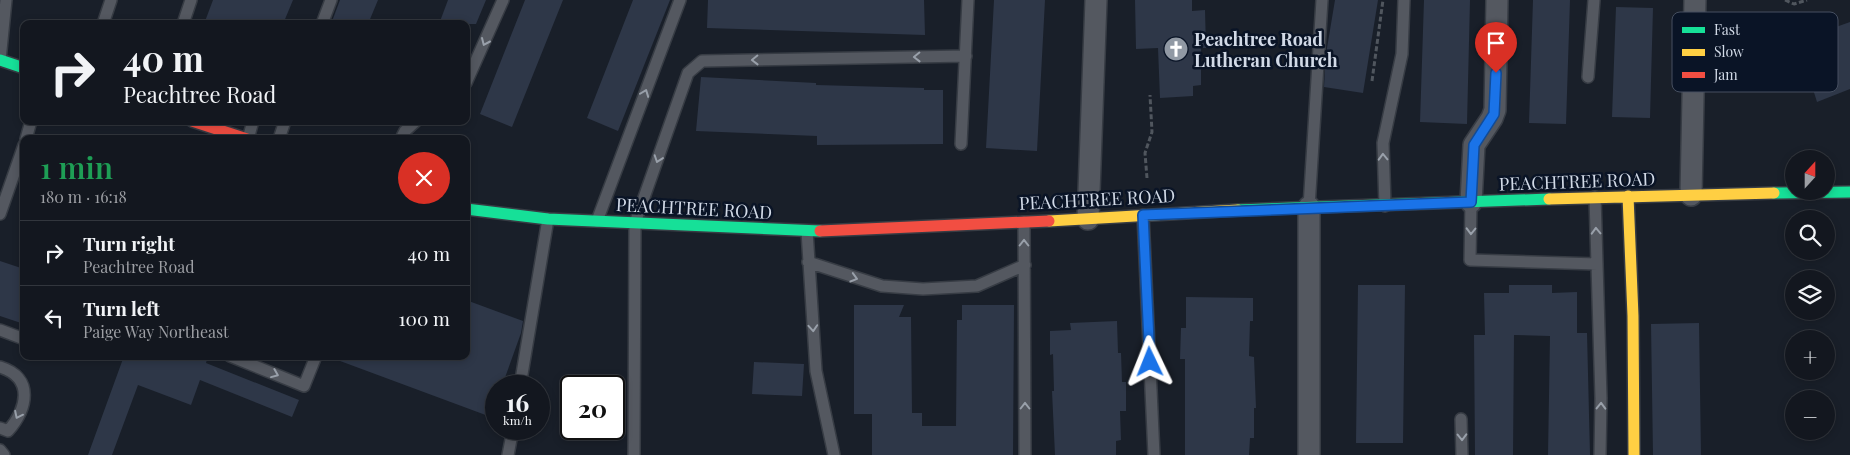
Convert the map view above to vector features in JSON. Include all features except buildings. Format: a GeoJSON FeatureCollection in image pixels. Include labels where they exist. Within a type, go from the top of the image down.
{"type":"FeatureCollection","features":[{"type":"Feature","properties":{"kind":"main road"},"geometry":{"type":"LineString","coordinates":[[0,60],[20,67]]}},
{"type":"Feature","properties":{"kind":"main road"},"geometry":{"type":"LineString","coordinates":[[204,125],[236,135]]}},
{"type":"Feature","properties":{"kind":"main road","name":"PEACHTREE ROAD"},"geometry":{"type":"LineString","coordinates":[[470,209],[548,219],[807,231],[1309,207],[1385,206],[1628,196],[1850,192]]}},
{"type":"Feature","properties":{"kind":"main road"},"geometry":{"type":"LineString","coordinates":[[1628,196],[1634,316],[1634,455]]}},
{"type":"Feature","properties":{"kind":"street"},"geometry":{"type":"LineString","coordinates":[[1088,219],[1096,0]]}},
{"type":"Feature","properties":{"kind":"street"},"geometry":{"type":"LineString","coordinates":[[1471,202],[1474,145],[1492,118],[1495,110],[1497,0]]}},
{"type":"Feature","properties":{"kind":"street"},"geometry":{"type":"LineString","coordinates":[[1691,195],[1693,92]]}},
{"type":"Feature","properties":{"kind":"street"},"geometry":{"type":"LineString","coordinates":[[1309,207],[1309,455]]}},
{"type":"Feature","properties":{"kind":"lane"},"geometry":{"type":"LineString","coordinates":[[0,60],[6,0]]}},
{"type":"Feature","properties":{"kind":"lane"},"geometry":{"type":"LineString","coordinates":[[104,20],[111,0]]}},
{"type":"Feature","properties":{"kind":"lane"},"geometry":{"type":"LineString","coordinates":[[184,20],[191,0]]}},
{"type":"Feature","properties":{"kind":"lane"},"geometry":{"type":"LineString","coordinates":[[324,20],[331,0]]}},
{"type":"Feature","properties":{"kind":"lane"},"geometry":{"type":"LineString","coordinates":[[470,74],[503,0]]}},
{"type":"Feature","properties":{"kind":"lane"},"geometry":{"type":"LineString","coordinates":[[597,221],[680,0]]}},
{"type":"Feature","properties":{"kind":"lane"},"geometry":{"type":"LineString","coordinates":[[961,144],[968,0]]}},
{"type":"Feature","properties":{"kind":"lane"},"geometry":{"type":"LineString","coordinates":[[1309,207],[1322,0]]}},
{"type":"Feature","properties":{"kind":"lane"},"geometry":{"type":"LineString","coordinates":[[1385,206],[1383,143],[1402,54],[1404,0]]}},
{"type":"Feature","properties":{"kind":"lane"},"geometry":{"type":"LineString","coordinates":[[1588,77],[1594,0]]}},
{"type":"Feature","properties":{"kind":"lane"},"geometry":{"type":"LineString","coordinates":[[634,455],[635,223],[688,73],[702,61],[966,56]]}},
{"type":"Feature","properties":{"kind":"lane"},"geometry":{"type":"LineString","coordinates":[[403,135],[412,125]]}},
{"type":"Feature","properties":{"kind":"lane"},"geometry":{"type":"LineString","coordinates":[[0,214],[20,156]]}},
{"type":"Feature","properties":{"kind":"lane"},"geometry":{"type":"LineString","coordinates":[[1595,197],[1601,398],[1600,455]]}},
{"type":"Feature","properties":{"kind":"lane"},"geometry":{"type":"LineString","coordinates":[[1471,202],[1470,260],[1597,264]]}},
{"type":"Feature","properties":{"kind":"lane"},"geometry":{"type":"LineString","coordinates":[[1143,215],[1154,455]]}},
{"type":"Feature","properties":{"kind":"lane"},"geometry":{"type":"LineString","coordinates":[[522,375],[548,219]]}},
{"type":"Feature","properties":{"kind":"lane"},"geometry":{"type":"LineString","coordinates":[[1024,221],[1025,455]]}},
{"type":"Feature","properties":{"kind":"lane"},"geometry":{"type":"LineString","coordinates":[[807,231],[816,371],[834,455]]}},
{"type":"Feature","properties":{"kind":"lane"},"geometry":{"type":"LineString","coordinates":[[808,262],[882,286],[923,290],[977,286],[1024,265]]}},
{"type":"Feature","properties":{"kind":"lane"},"geometry":{"type":"LineString","coordinates":[[0,330],[20,338]]}},
{"type":"Feature","properties":{"kind":"lane"},"geometry":{"type":"LineString","coordinates":[[240,360],[304,386],[314,360]]}},
{"type":"Feature","properties":{"kind":"lane"},"geometry":{"type":"LineString","coordinates":[[0,366],[8,369],[22,382],[26,400],[16,421],[8,431],[0,428]]}},
{"type":"Feature","properties":{"kind":"lane"},"geometry":{"type":"LineString","coordinates":[[1461,419],[1462,455]]}},
{"type":"Feature","properties":{"kind":"lane"},"geometry":{"type":"LineString","coordinates":[[508,455],[510,440]]}},
{"type":"Feature","properties":{"kind":"lane"},"geometry":{"type":"LineString","coordinates":[[0,450],[4,455]]}},
{"type":"Feature","properties":{"kind":"path"},"geometry":{"type":"LineString","coordinates":[[1372,81],[1383,0]]}},
{"type":"Feature","properties":{"kind":"path"},"geometry":{"type":"LineString","coordinates":[[1784,0],[1794,4],[1806,0]]}},
{"type":"Feature","properties":{"kind":"path"},"geometry":{"type":"LineString","coordinates":[[1147,178],[1145,153],[1152,132],[1150,95]]}},
{"type":"Feature","properties":{"kind":"traffic: fast"},"geometry":{"type":"LineString","coordinates":[[0,60],[20,67]]}},
{"type":"Feature","properties":{"kind":"traffic: fast"},"geometry":{"type":"LineString","coordinates":[[1774,193],[1850,192]]}},
{"type":"Feature","properties":{"kind":"traffic: fast"},"geometry":{"type":"LineString","coordinates":[[1238,210],[1549,199]]}},
{"type":"Feature","properties":{"kind":"traffic: fast"},"geometry":{"type":"LineString","coordinates":[[470,209],[548,219],[820,231]]}},
{"type":"Feature","properties":{"kind":"traffic: slow"},"geometry":{"type":"LineString","coordinates":[[1549,199],[1774,193]]}},
{"type":"Feature","properties":{"kind":"traffic: slow"},"geometry":{"type":"LineString","coordinates":[[1628,196],[1633,316],[1634,455]]}},
{"type":"Feature","properties":{"kind":"traffic: slow"},"geometry":{"type":"LineString","coordinates":[[1049,221],[1238,210]]}},
{"type":"Feature","properties":{"kind":"traffic: jam"},"geometry":{"type":"LineString","coordinates":[[204,125],[235,135]]}},
{"type":"Feature","properties":{"kind":"traffic: jam"},"geometry":{"type":"LineString","coordinates":[[820,231],[1049,221]]}},
{"type":"Feature","properties":{"kind":"place","name":"Peachtree Road Lutheran Church"},"geometry":{"type":"Point","coordinates":[1176,49]}},
{"type":"Feature","properties":{"kind":"route"},"geometry":{"type":"LineString","coordinates":[[1150,362],[1143,215],[1471,202],[1471,157],[1480,133],[1494,114],[1496,73]]}}]}
